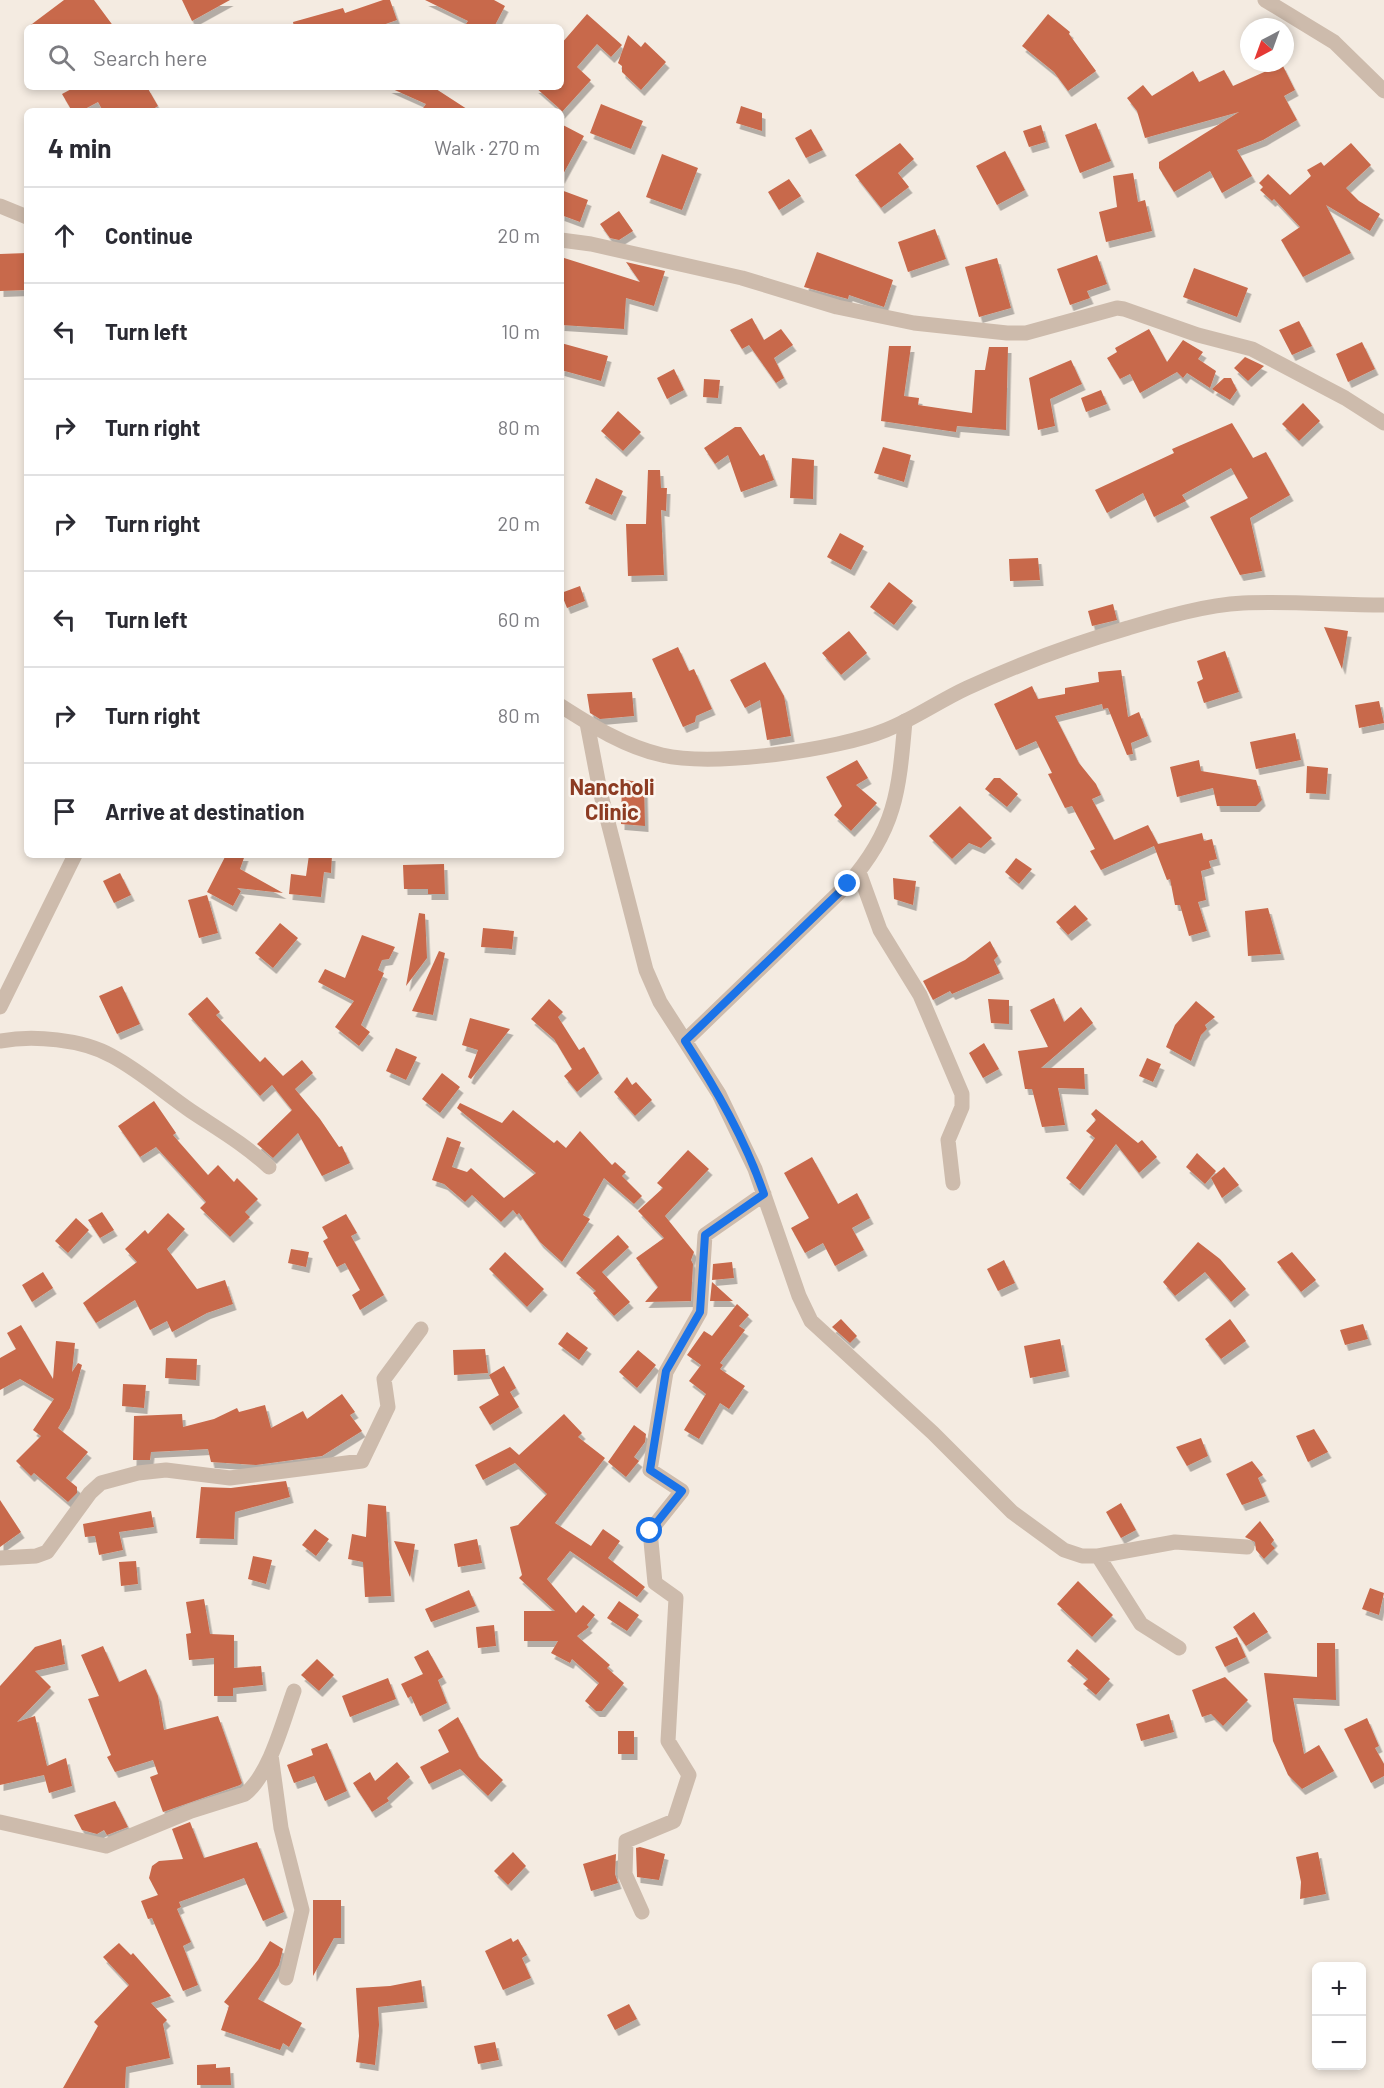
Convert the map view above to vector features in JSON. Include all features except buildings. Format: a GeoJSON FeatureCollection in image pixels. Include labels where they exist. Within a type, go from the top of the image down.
{"type":"FeatureCollection","features":[{"type":"Feature","properties":{"kind":"street"},"geometry":{"type":"LineString","coordinates":[[1265,0],[1334,42],[1384,91]]}},
{"type":"Feature","properties":{"kind":"street"},"geometry":{"type":"LineString","coordinates":[[0,206],[24,216]]}},
{"type":"Feature","properties":{"kind":"street"},"geometry":{"type":"LineString","coordinates":[[564,240],[591,244],[742,278],[837,307],[914,323],[1026,333],[1117,308],[1124,309],[1198,335],[1252,349],[1345,398],[1384,423]]}},
{"type":"Feature","properties":{"kind":"street"},"geometry":{"type":"LineString","coordinates":[[564,708],[587,723],[630,744],[663,756],[699,759],[765,755],[846,744],[887,730],[967,688],[1041,656],[1185,612],[1242,603],[1384,605]]}},
{"type":"Feature","properties":{"kind":"street"},"geometry":{"type":"LineString","coordinates":[[685,1041],[859,872],[888,824],[899,783],[905,721]]}},
{"type":"Feature","properties":{"kind":"street"},"geometry":{"type":"LineString","coordinates":[[587,723],[600,791],[646,970],[660,1002],[719,1094],[755,1169],[799,1296],[811,1321],[933,1432],[1012,1512],[1064,1550],[1083,1556],[1098,1556],[1175,1542],[1247,1547]]}},
{"type":"Feature","properties":{"kind":"street"},"geometry":{"type":"LineString","coordinates":[[0,1007],[74,858]]}},
{"type":"Feature","properties":{"kind":"street"},"geometry":{"type":"LineString","coordinates":[[859,872],[880,930],[920,995],[962,1094],[962,1107],[948,1140],[953,1183]]}},
{"type":"Feature","properties":{"kind":"street"},"geometry":{"type":"LineString","coordinates":[[0,1041],[20,1037],[46,1038],[110,1055],[194,1113],[238,1139],[269,1167]]}},
{"type":"Feature","properties":{"kind":"street"},"geometry":{"type":"LineString","coordinates":[[642,1912],[625,1874],[627,1841],[674,1821],[690,1775],[668,1741],[676,1598],[655,1583],[650,1531],[682,1491],[650,1470],[666,1371],[700,1312],[705,1235],[764,1194]]}},
{"type":"Feature","properties":{"kind":"street"},"geometry":{"type":"LineString","coordinates":[[0,1558],[36,1556],[47,1552],[95,1487],[138,1473],[166,1470],[230,1478],[362,1461],[388,1407],[384,1380],[421,1329]]}},
{"type":"Feature","properties":{"kind":"street"},"geometry":{"type":"LineString","coordinates":[[1098,1556],[1141,1624],[1179,1648]]}},
{"type":"Feature","properties":{"kind":"street"},"geometry":{"type":"LineString","coordinates":[[0,1821],[108,1846],[191,1811],[245,1794],[259,1778],[294,1691]]}},
{"type":"Feature","properties":{"kind":"street"},"geometry":{"type":"LineString","coordinates":[[270,1753],[281,1828],[302,1910],[286,1978]]}},
{"type":"Feature","properties":{"kind":"district","name":"Nancholi Clinic"},"geometry":{"type":"Point","coordinates":[612,800]}},
{"type":"Feature","properties":{"kind":"route"},"geometry":{"type":"LineString","coordinates":[[650,1531],[682,1491],[650,1470],[666,1371],[700,1312],[705,1235],[764,1194],[755,1169],[719,1094],[685,1041],[848,884]]}}]}
